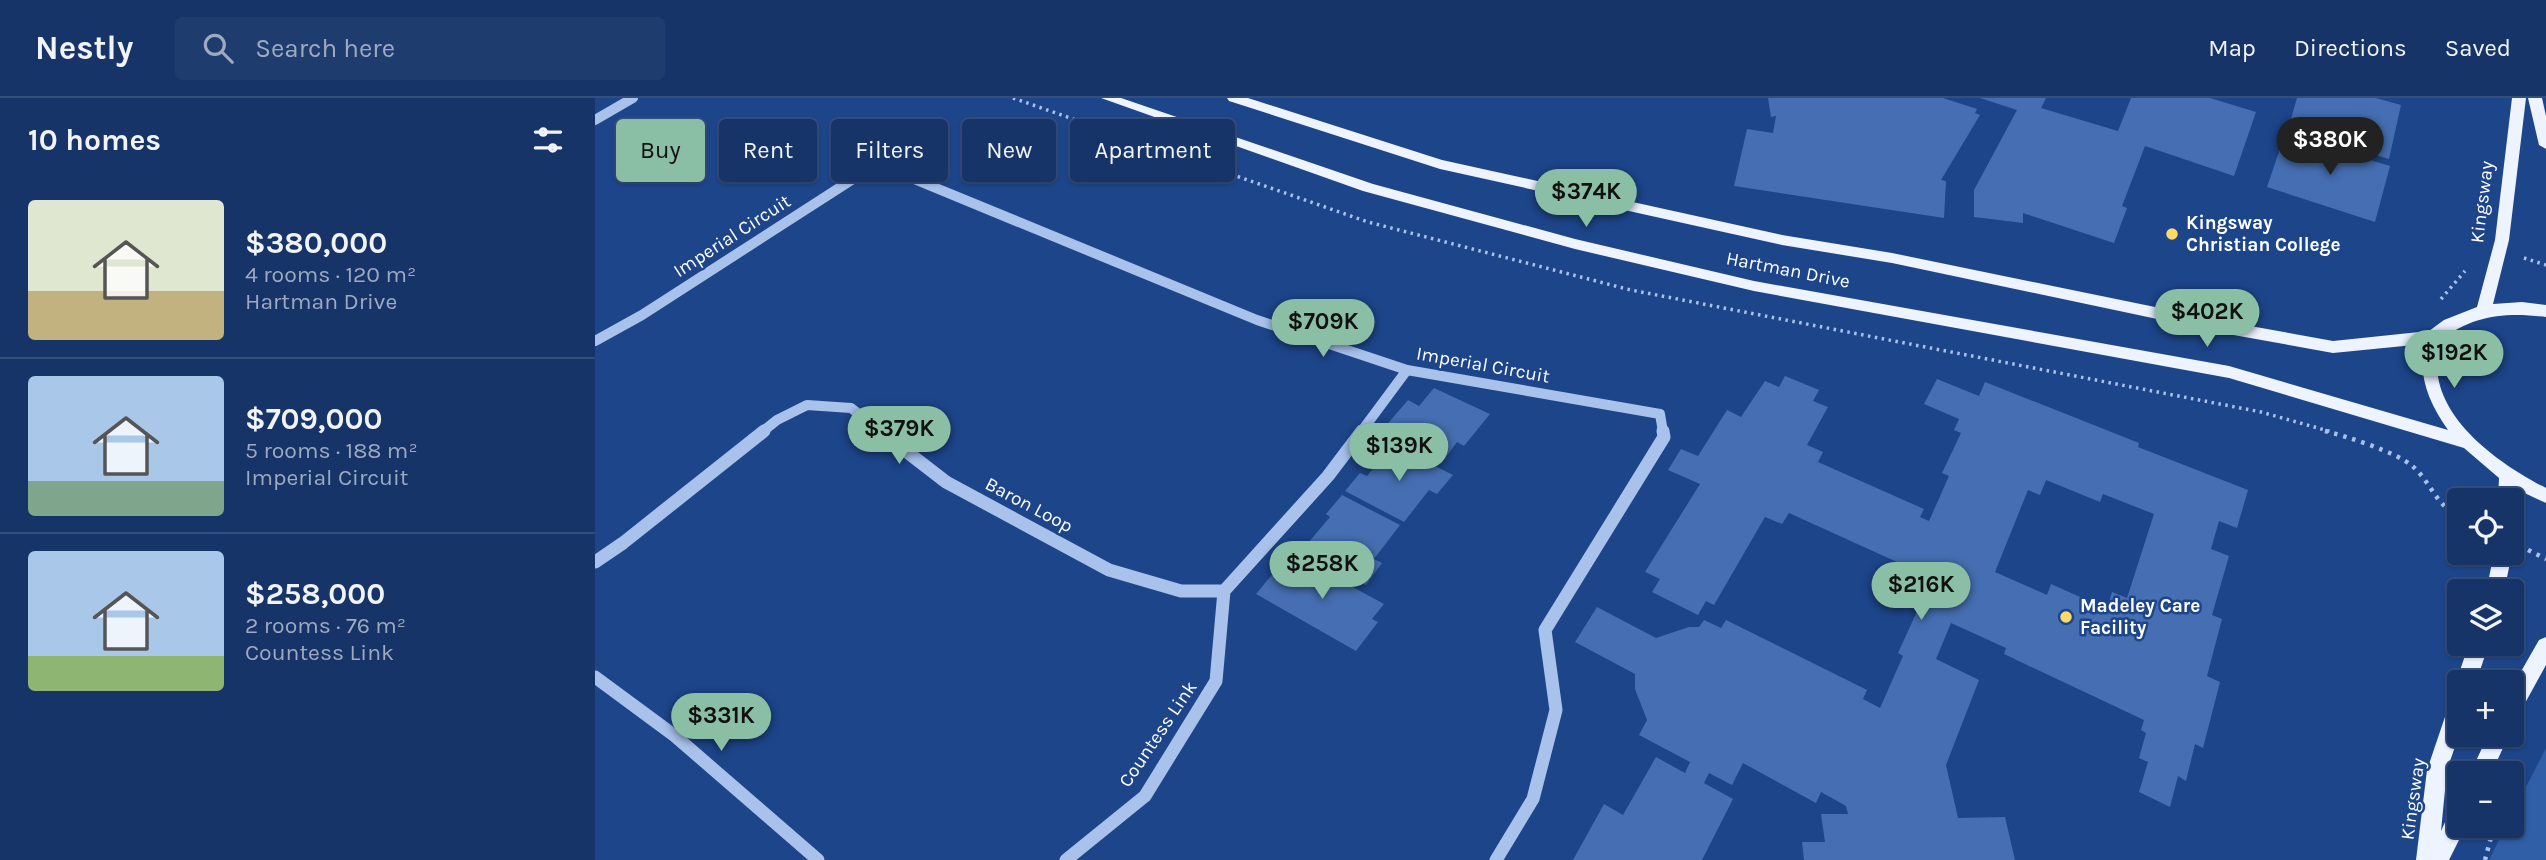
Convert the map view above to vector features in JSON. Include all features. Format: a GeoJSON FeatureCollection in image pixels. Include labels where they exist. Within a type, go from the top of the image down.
{"type":"FeatureCollection","features":[{"type":"Feature","properties":{"kind":"main road","name":"Hartman Drive"},"geometry":{"type":"LineString","coordinates":[[1108,98],[1368,188],[1574,244],[1754,286],[2229,372],[2469,443]]}},
{"type":"Feature","properties":{"kind":"main road","name":"Hartman Drive"},"geometry":{"type":"LineString","coordinates":[[1234,98],[1440,164],[1782,240],[1892,258],[2228,328],[2333,347],[2433,337]]}},
{"type":"Feature","properties":{"kind":"main road","name":"Kingsway"},"geometry":{"type":"LineString","coordinates":[[2484,310],[2502,240],[2519,98]]}},
{"type":"Feature","properties":{"kind":"main road"},"geometry":{"type":"LineString","coordinates":[[2535,98],[2546,145]]}},
{"type":"Feature","properties":{"kind":"main road"},"geometry":{"type":"LineString","coordinates":[[2546,311],[2522,308],[2484,310],[2450,324],[2433,337],[2428,369],[2434,392],[2448,417],[2469,443],[2508,475],[2546,496]]}},
{"type":"Feature","properties":{"kind":"main road"},"geometry":{"type":"LineString","coordinates":[[2507,488],[2508,475]]}},
{"type":"Feature","properties":{"kind":"main road"},"geometry":{"type":"LineString","coordinates":[[2524,686],[2546,646]]}},
{"type":"Feature","properties":{"kind":"main road","name":"Kingsway"},"geometry":{"type":"LineString","coordinates":[[2427,860],[2437,770],[2447,740]]}},
{"type":"Feature","properties":{"kind":"main road","name":"Kingsway"},"geometry":{"type":"LineString","coordinates":[[2438,860],[2449,838]]}},
{"type":"Feature","properties":{"kind":"street"},"geometry":{"type":"LineString","coordinates":[[595,120],[633,98]]}},
{"type":"Feature","properties":{"kind":"street","name":"Imperial Circuit"},"geometry":{"type":"LineString","coordinates":[[595,341],[642,316],[853,179],[897,172],[1257,320],[1406,370],[1660,414],[1664,437],[1545,630],[1556,710],[1533,799],[1496,860]]}},
{"type":"Feature","properties":{"kind":"street"},"geometry":{"type":"LineString","coordinates":[[1224,591],[1328,476],[1406,370]]}},
{"type":"Feature","properties":{"kind":"street","name":"Baron Loop"},"geometry":{"type":"LineString","coordinates":[[595,562],[623,543],[777,419],[807,405],[851,408],[946,482],[1109,570],[1181,591],[1224,591]]}},
{"type":"Feature","properties":{"kind":"street","name":"Countess Link"},"geometry":{"type":"LineString","coordinates":[[1066,860],[1145,796],[1216,681],[1224,591]]}},
{"type":"Feature","properties":{"kind":"street"},"geometry":{"type":"LineString","coordinates":[[595,677],[675,736],[818,860]]}},
{"type":"Feature","properties":{"kind":"path"},"geometry":{"type":"LineString","coordinates":[[2485,860],[2491,838]]}},
{"type":"Feature","properties":{"kind":"shaded area"},"geometry":{"type":"Polygon","coordinates":[[[2546,748],[2546,860],[2489,860],[2500,838],[2524,838],[2524,791],[2546,748]]]}},
{"type":"Feature","properties":{"kind":"building"},"geometry":{"type":"Polygon","coordinates":[[[1768,98],[1943,98],[1977,109],[1975,113],[1980,115],[1941,180],[1946,181],[1944,218],[1734,186],[1747,129],[1773,133],[1776,116],[1771,117],[1768,98]]]}},
{"type":"Feature","properties":{"kind":"building"},"geometry":{"type":"Polygon","coordinates":[[[1980,98],[2046,98],[2041,108],[2118,131],[2131,98],[2210,98],[2256,112],[2234,176],[2145,146],[2122,206],[2127,208],[2114,243],[2023,213],[2023,223],[1974,217],[1974,190],[2017,110],[1980,98]]]}},
{"type":"Feature","properties":{"kind":"building"},"geometry":{"type":"Polygon","coordinates":[[[2297,98],[2376,98],[2401,105],[2389,159],[2288,129],[2297,98]]]}},
{"type":"Feature","properties":{"kind":"building"},"geometry":{"type":"Polygon","coordinates":[[[2285,134],[2390,166],[2375,222],[2267,187],[2285,134]]]}},
{"type":"Feature","properties":{"kind":"building","name":"Madeley Care Facility"},"geometry":{"type":"Polygon","coordinates":[[[1785,376],[1819,390],[1813,401],[1828,407],[1807,445],[1823,452],[1818,462],[1924,509],[1920,517],[1929,521],[1949,476],[1942,473],[1961,433],[1954,430],[1959,419],[1924,404],[1937,379],[1979,396],[1985,382],[2248,490],[2237,528],[2219,521],[2211,549],[2229,556],[2212,615],[2222,619],[2207,676],[2220,682],[2203,748],[2195,744],[2186,781],[2178,776],[2170,807],[2139,792],[2148,762],[2139,758],[2146,733],[2141,730],[2144,720],[2004,654],[2006,648],[1951,623],[1936,659],[1979,680],[1946,765],[1958,818],[2005,817],[2015,860],[1804,860],[1802,842],[1825,842],[1821,814],[1848,814],[1846,806],[1821,792],[1816,803],[1743,763],[1732,785],[1709,773],[1704,783],[1733,799],[1702,860],[1573,860],[1604,804],[1623,815],[1656,757],[1685,773],[1690,762],[1639,735],[1647,720],[1635,689],[1635,674],[1575,642],[1597,607],[1656,638],[1689,627],[1699,627],[1704,620],[1721,628],[1726,620],[1867,690],[1863,699],[1880,708],[1903,656],[1898,653],[1919,607],[1909,603],[1920,579],[1905,573],[1908,567],[1789,513],[1782,524],[1765,517],[1714,605],[1706,601],[1698,615],[1652,592],[1660,579],[1645,572],[1700,484],[1668,470],[1681,449],[1698,456],[1727,410],[1741,417],[1765,381],[1779,387],[1785,376]],[[2046,480],[2040,495],[2028,490],[1995,572],[2047,595],[2051,584],[2107,609],[2112,592],[2127,598],[2154,514],[2103,494],[2100,502],[2046,480]]]}},
{"type":"Feature","properties":{"kind":"building"},"geometry":{"type":"Polygon","coordinates":[[[1434,388],[1490,414],[1464,446],[1457,442],[1441,464],[1391,439],[1395,434],[1384,428],[1408,400],[1419,406],[1434,388]]]}},
{"type":"Feature","properties":{"kind":"building"},"geometry":{"type":"Polygon","coordinates":[[[1393,445],[1453,475],[1437,494],[1429,490],[1404,522],[1345,491],[1360,473],[1367,476],[1393,445]]]}},
{"type":"Feature","properties":{"kind":"building"},"geometry":{"type":"Polygon","coordinates":[[[1342,495],[1400,525],[1374,559],[1382,563],[1366,585],[1302,550],[1330,517],[1326,514],[1342,495]]]}},
{"type":"Feature","properties":{"kind":"building"},"geometry":{"type":"Polygon","coordinates":[[[1290,553],[1384,604],[1372,619],[1378,622],[1356,651],[1256,594],[1290,553]]]}},
{"type":"Feature","properties":{"kind":"place","name":"Kingsway Christian College"},"geometry":{"type":"Point","coordinates":[2172,234]}},
{"type":"Feature","properties":{"kind":"place","name":"Madeley Care Facility"},"geometry":{"type":"Point","coordinates":[2066,617]}}]}
